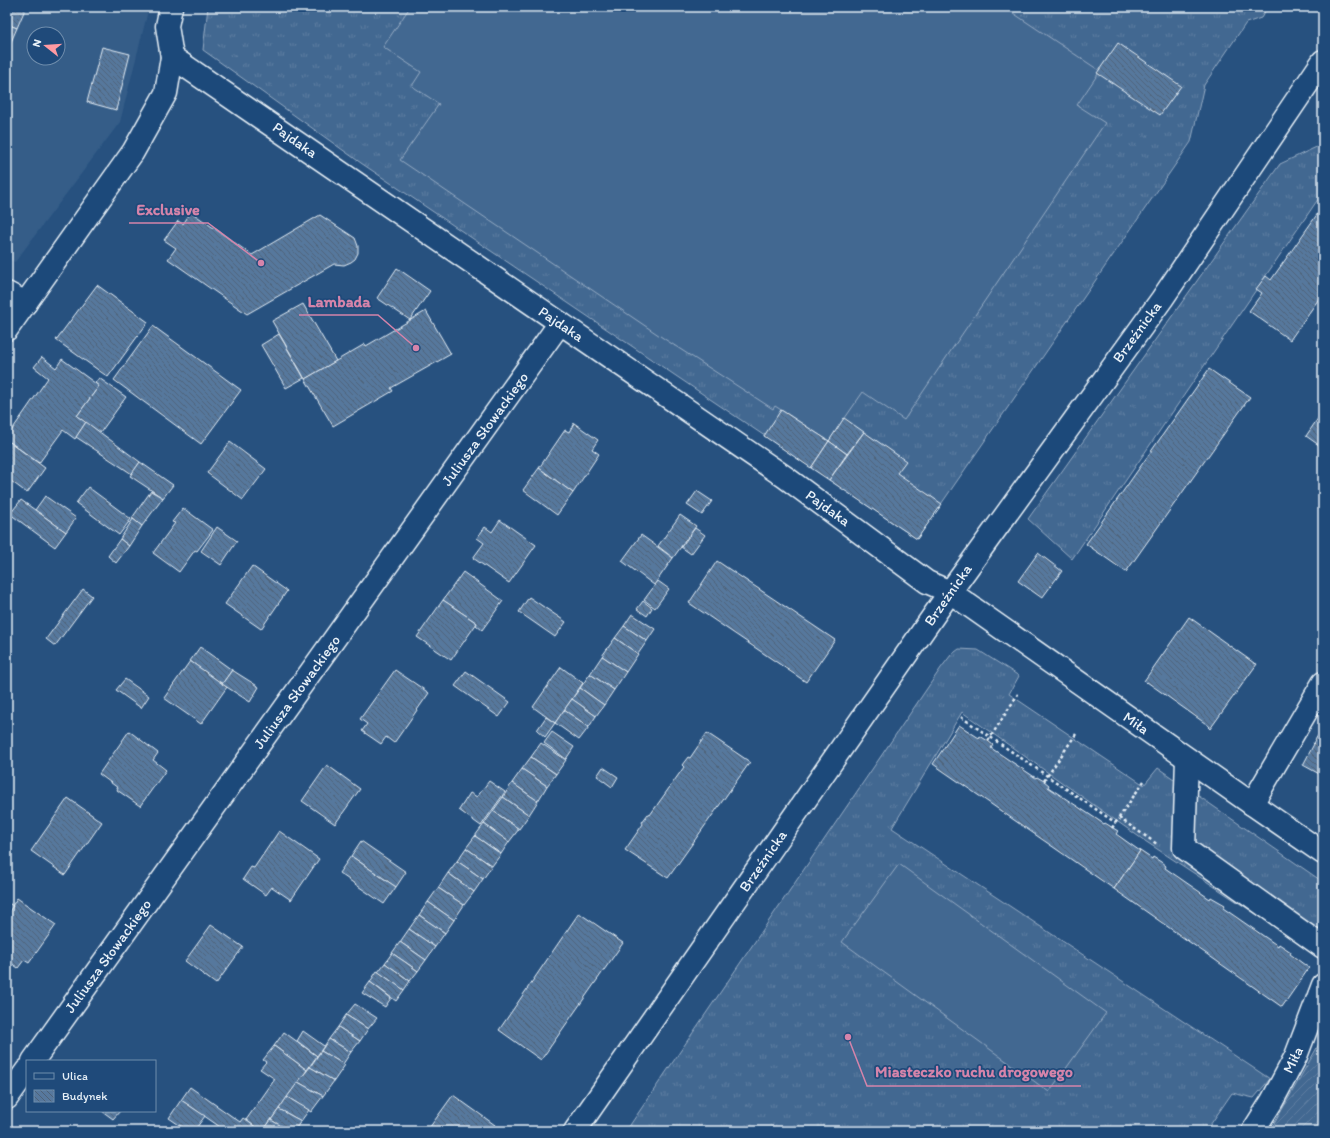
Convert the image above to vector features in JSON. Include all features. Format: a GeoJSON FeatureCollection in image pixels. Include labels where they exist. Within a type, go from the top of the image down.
{"type":"FeatureCollection","features":[{"type":"Feature","properties":{"kind":"street"},"geometry":{"type":"LineString","coordinates":[[7,329],[136,146],[166,93],[172,57],[167,26],[171,7]]}},
{"type":"Feature","properties":{"kind":"street","name":"Pajdaka"},"geometry":{"type":"LineString","coordinates":[[172,57],[785,477],[927,582],[950,592]]}},
{"type":"Feature","properties":{"kind":"street","name":"Brzeźnicka"},"geometry":{"type":"LineString","coordinates":[[575,1131],[950,592],[1162,299],[1323,61]]}},
{"type":"Feature","properties":{"kind":"street"},"geometry":{"type":"LineString","coordinates":[[7,293],[26,303]]}},
{"type":"Feature","properties":{"kind":"street","name":"Juliusza Słowackiego"},"geometry":{"type":"LineString","coordinates":[[34,1060],[560,323]]}},
{"type":"Feature","properties":{"kind":"street","name":"Miła"},"geometry":{"type":"LineString","coordinates":[[950,592],[1323,853]]}},
{"type":"Feature","properties":{"kind":"street"},"geometry":{"type":"LineString","coordinates":[[1252,804],[1323,683]]}},
{"type":"Feature","properties":{"kind":"street"},"geometry":{"type":"LineString","coordinates":[[1187,758],[1184,848],[1323,947]]}},
{"type":"Feature","properties":{"kind":"street","name":"Miła"},"geometry":{"type":"LineString","coordinates":[[1253,1131],[1272,1101],[1296,1056],[1323,985]]}},
{"type":"Feature","properties":{"kind":"street"},"geometry":{"type":"LineString","coordinates":[[7,1098],[26,1071]]}},
{"type":"Feature","properties":{"kind":"path"},"geometry":{"type":"LineString","coordinates":[[988,741],[1018,694]]}},
{"type":"Feature","properties":{"kind":"path"},"geometry":{"type":"LineString","coordinates":[[961,717],[991,736],[1116,823]]}},
{"type":"Feature","properties":{"kind":"path"},"geometry":{"type":"LineString","coordinates":[[1044,781],[1076,734]]}},
{"type":"Feature","properties":{"kind":"path"},"geometry":{"type":"LineString","coordinates":[[1112,828],[1144,781]]}},
{"type":"Feature","properties":{"kind":"shaded area"},"geometry":{"type":"Polygon","coordinates":[[[7,7],[149,7],[120,122],[15,262],[7,259],[7,7]]]}},
{"type":"Feature","properties":{"kind":"green space"},"geometry":{"type":"Polygon","coordinates":[[[208,7],[1268,7],[1261,18],[1246,23],[1204,85],[1191,142],[917,539],[361,163],[203,50],[208,7]]]}},
{"type":"Feature","properties":{"kind":"green space"},"geometry":{"type":"Polygon","coordinates":[[[410,7],[1004,7],[1100,71],[1077,105],[1105,123],[904,420],[863,392],[829,441],[775,406],[773,409],[666,340],[400,160],[439,104],[412,86],[421,72],[383,47],[410,7]]]}},
{"type":"Feature","properties":{"kind":"green space"},"geometry":{"type":"Polygon","coordinates":[[[1323,144],[1323,192],[1072,559],[1028,519],[1280,164],[1323,144]]]}},
{"type":"Feature","properties":{"kind":"green space"},"geometry":{"type":"Polygon","coordinates":[[[959,649],[978,650],[1019,676],[1009,694],[1144,785],[1158,768],[1323,882],[1323,921],[1315,953],[1145,841],[962,712],[892,828],[1270,1079],[1254,1098],[1232,1093],[1206,1131],[626,1131],[941,668],[951,655],[959,649]]]}},
{"type":"Feature","properties":{"kind":"green space"},"geometry":{"type":"Polygon","coordinates":[[[899,864],[1106,1013],[1049,1092],[842,942],[899,864]]]}},
{"type":"Feature","properties":{"kind":"green space"},"geometry":{"type":"Polygon","coordinates":[[[1323,1037],[1323,1131],[1270,1131],[1323,1037]]]}},
{"type":"Feature","properties":{"kind":"building"},"geometry":{"type":"Polygon","coordinates":[[[7,7],[26,7],[17,28],[7,24],[7,7]]]}},
{"type":"Feature","properties":{"kind":"building"},"geometry":{"type":"Polygon","coordinates":[[[7,24],[17,28],[7,51],[7,24]]]}},
{"type":"Feature","properties":{"kind":"building"},"geometry":{"type":"Polygon","coordinates":[[[1118,43],[1181,86],[1160,115],[1097,73],[1118,43]]]}},
{"type":"Feature","properties":{"kind":"building"},"geometry":{"type":"Polygon","coordinates":[[[102,47],[130,54],[116,110],[87,102],[102,47]]]}},
{"type":"Feature","properties":{"kind":"building"},"geometry":{"type":"Polygon","coordinates":[[[1323,206],[1323,293],[1290,340],[1249,311],[1262,293],[1256,289],[1266,276],[1271,280],[1323,206]]]}},
{"type":"Feature","properties":{"kind":"building"},"geometry":{"type":"Polygon","coordinates":[[[191,212],[252,255],[320,215],[355,238],[358,246],[358,253],[355,259],[351,262],[344,265],[334,264],[247,314],[168,259],[176,248],[164,240],[178,221],[183,224],[191,212]]]}},
{"type":"Feature","properties":{"kind":"building"},"geometry":{"type":"Polygon","coordinates":[[[397,268],[430,291],[410,320],[377,298],[397,268]]]}},
{"type":"Feature","properties":{"kind":"building"},"geometry":{"type":"Polygon","coordinates":[[[97,285],[148,322],[108,377],[56,340],[97,285]]]}},
{"type":"Feature","properties":{"kind":"building"},"geometry":{"type":"Polygon","coordinates":[[[303,304],[336,361],[305,379],[272,321],[303,304]]]}},
{"type":"Feature","properties":{"kind":"building"},"geometry":{"type":"Polygon","coordinates":[[[426,311],[451,354],[391,388],[393,391],[333,426],[305,379],[426,311]]]}},
{"type":"Feature","properties":{"kind":"building"},"geometry":{"type":"Polygon","coordinates":[[[153,326],[241,390],[201,444],[114,380],[153,326]]]}},
{"type":"Feature","properties":{"kind":"building"},"geometry":{"type":"Polygon","coordinates":[[[279,334],[304,378],[286,388],[261,345],[279,334]]]}},
{"type":"Feature","properties":{"kind":"building"},"geometry":{"type":"Polygon","coordinates":[[[42,357],[56,368],[62,359],[99,386],[77,416],[86,422],[75,439],[63,430],[39,463],[7,440],[7,437],[48,378],[34,367],[42,357]]]}},
{"type":"Feature","properties":{"kind":"building"},"geometry":{"type":"Polygon","coordinates":[[[1209,369],[1250,397],[1126,572],[1086,544],[1209,369]]]}},
{"type":"Feature","properties":{"kind":"building"},"geometry":{"type":"Polygon","coordinates":[[[99,378],[126,397],[100,433],[77,416],[99,386],[95,383],[99,378]]]}},
{"type":"Feature","properties":{"kind":"building"},"geometry":{"type":"Polygon","coordinates":[[[781,410],[829,441],[811,468],[764,436],[781,410]]]}},
{"type":"Feature","properties":{"kind":"building"},"geometry":{"type":"Polygon","coordinates":[[[1323,411],[1323,448],[1306,436],[1323,411]]]}},
{"type":"Feature","properties":{"kind":"building"},"geometry":{"type":"Polygon","coordinates":[[[844,418],[864,432],[847,454],[829,441],[844,418]]]}},
{"type":"Feature","properties":{"kind":"building"},"geometry":{"type":"Polygon","coordinates":[[[86,422],[140,462],[132,474],[76,437],[86,422]]]}},
{"type":"Feature","properties":{"kind":"building"},"geometry":{"type":"Polygon","coordinates":[[[574,423],[598,440],[592,449],[599,454],[573,493],[539,468],[565,430],[569,432],[574,423]]]}},
{"type":"Feature","properties":{"kind":"building"},"geometry":{"type":"Polygon","coordinates":[[[864,432],[906,461],[897,473],[942,504],[917,539],[829,480],[864,432]]]}},
{"type":"Feature","properties":{"kind":"building"},"geometry":{"type":"Polygon","coordinates":[[[7,440],[45,468],[27,493],[7,478],[7,440]]]}},
{"type":"Feature","properties":{"kind":"building"},"geometry":{"type":"Polygon","coordinates":[[[829,441],[847,454],[829,480],[811,468],[829,441]]]}},
{"type":"Feature","properties":{"kind":"building"},"geometry":{"type":"Polygon","coordinates":[[[230,442],[266,469],[243,500],[207,473],[230,442]]]}},
{"type":"Feature","properties":{"kind":"building"},"geometry":{"type":"Polygon","coordinates":[[[140,462],[173,485],[163,498],[130,476],[140,462]]]}},
{"type":"Feature","properties":{"kind":"building"},"geometry":{"type":"Polygon","coordinates":[[[539,468],[573,493],[557,515],[523,490],[539,468]]]}},
{"type":"Feature","properties":{"kind":"building"},"geometry":{"type":"Polygon","coordinates":[[[88,487],[131,519],[119,535],[76,503],[88,487]]]}},
{"type":"Feature","properties":{"kind":"building"},"geometry":{"type":"Polygon","coordinates":[[[151,491],[163,498],[142,526],[132,518],[151,491]]]}},
{"type":"Feature","properties":{"kind":"building"},"geometry":{"type":"Polygon","coordinates":[[[697,491],[712,501],[702,515],[687,505],[697,491]]]}},
{"type":"Feature","properties":{"kind":"building"},"geometry":{"type":"Polygon","coordinates":[[[45,496],[76,518],[66,532],[35,510],[45,496]]]}},
{"type":"Feature","properties":{"kind":"building"},"geometry":{"type":"Polygon","coordinates":[[[21,500],[66,532],[55,547],[10,514],[21,500]]]}},
{"type":"Feature","properties":{"kind":"building"},"geometry":{"type":"Polygon","coordinates":[[[183,508],[213,530],[197,551],[195,550],[179,572],[153,553],[175,523],[172,522],[183,508]]]}},
{"type":"Feature","properties":{"kind":"building"},"geometry":{"type":"Polygon","coordinates":[[[680,515],[696,526],[673,558],[658,546],[680,515]]]}},
{"type":"Feature","properties":{"kind":"building"},"geometry":{"type":"Polygon","coordinates":[[[133,519],[142,526],[129,546],[120,539],[133,519]]]}},
{"type":"Feature","properties":{"kind":"building"},"geometry":{"type":"Polygon","coordinates":[[[500,520],[536,545],[509,583],[473,558],[484,543],[477,538],[485,527],[492,532],[500,520]]]}},
{"type":"Feature","properties":{"kind":"building"},"geometry":{"type":"Polygon","coordinates":[[[217,527],[237,541],[221,565],[201,551],[217,527]]]}},
{"type":"Feature","properties":{"kind":"building"},"geometry":{"type":"Polygon","coordinates":[[[695,528],[705,535],[691,554],[681,547],[695,528]]]}},
{"type":"Feature","properties":{"kind":"building"},"geometry":{"type":"Polygon","coordinates":[[[641,535],[673,558],[654,585],[622,561],[641,535]]]}},
{"type":"Feature","properties":{"kind":"building"},"geometry":{"type":"Polygon","coordinates":[[[120,539],[129,546],[116,563],[108,556],[120,539]]]}},
{"type":"Feature","properties":{"kind":"building"},"geometry":{"type":"Polygon","coordinates":[[[1038,553],[1062,571],[1042,598],[1018,581],[1038,553]]]}},
{"type":"Feature","properties":{"kind":"building"},"geometry":{"type":"Polygon","coordinates":[[[717,561],[835,640],[806,682],[689,603],[717,561]]]}},
{"type":"Feature","properties":{"kind":"building"},"geometry":{"type":"Polygon","coordinates":[[[252,566],[287,591],[261,629],[225,604],[252,566]]]}},
{"type":"Feature","properties":{"kind":"building"},"geometry":{"type":"Polygon","coordinates":[[[463,572],[503,601],[482,630],[476,625],[477,623],[443,600],[463,572]]]}},
{"type":"Feature","properties":{"kind":"building"},"geometry":{"type":"Polygon","coordinates":[[[658,581],[669,589],[655,608],[644,600],[658,581]]]}},
{"type":"Feature","properties":{"kind":"building"},"geometry":{"type":"Polygon","coordinates":[[[83,589],[92,596],[55,646],[46,639],[83,589]]]}},
{"type":"Feature","properties":{"kind":"building"},"geometry":{"type":"Polygon","coordinates":[[[529,597],[566,622],[555,637],[519,612],[529,597]]]}},
{"type":"Feature","properties":{"kind":"building"},"geometry":{"type":"Polygon","coordinates":[[[443,600],[477,623],[451,660],[417,637],[443,600]]]}},
{"type":"Feature","properties":{"kind":"building"},"geometry":{"type":"Polygon","coordinates":[[[643,601],[652,608],[647,616],[637,609],[643,601]]]}},
{"type":"Feature","properties":{"kind":"building"},"geometry":{"type":"Polygon","coordinates":[[[632,614],[655,629],[647,641],[624,626],[632,614]]]}},
{"type":"Feature","properties":{"kind":"building"},"geometry":{"type":"Polygon","coordinates":[[[1189,617],[1257,664],[1210,729],[1208,727],[1209,726],[1144,681],[1189,617]]]}},
{"type":"Feature","properties":{"kind":"building"},"geometry":{"type":"Polygon","coordinates":[[[624,626],[647,641],[638,654],[615,638],[624,626]]]}},
{"type":"Feature","properties":{"kind":"building"},"geometry":{"type":"Polygon","coordinates":[[[615,638],[638,654],[626,672],[602,656],[615,638]]]}},
{"type":"Feature","properties":{"kind":"building"},"geometry":{"type":"Polygon","coordinates":[[[200,647],[232,670],[222,684],[190,661],[200,647]]]}},
{"type":"Feature","properties":{"kind":"building"},"geometry":{"type":"Polygon","coordinates":[[[602,656],[626,672],[614,690],[590,674],[602,656]]]}},
{"type":"Feature","properties":{"kind":"building"},"geometry":{"type":"Polygon","coordinates":[[[190,661],[227,687],[201,724],[164,698],[190,661]]]}},
{"type":"Feature","properties":{"kind":"building"},"geometry":{"type":"Polygon","coordinates":[[[561,667],[583,683],[555,723],[533,707],[561,667]]]}},
{"type":"Feature","properties":{"kind":"building"},"geometry":{"type":"Polygon","coordinates":[[[232,670],[259,687],[250,702],[222,684],[232,670]]]}},
{"type":"Feature","properties":{"kind":"building"},"geometry":{"type":"Polygon","coordinates":[[[395,670],[429,693],[394,743],[386,737],[381,744],[362,731],[367,724],[360,719],[395,670]]]}},
{"type":"Feature","properties":{"kind":"building"},"geometry":{"type":"Polygon","coordinates":[[[466,671],[510,702],[499,717],[455,686],[466,671]]]}},
{"type":"Feature","properties":{"kind":"building"},"geometry":{"type":"Polygon","coordinates":[[[590,674],[614,690],[604,705],[580,688],[590,674]]]}},
{"type":"Feature","properties":{"kind":"building"},"geometry":{"type":"Polygon","coordinates":[[[125,679],[149,696],[141,708],[116,690],[125,679]]]}},
{"type":"Feature","properties":{"kind":"building"},"geometry":{"type":"Polygon","coordinates":[[[580,688],[604,705],[596,716],[572,699],[580,688]]]}},
{"type":"Feature","properties":{"kind":"building"},"geometry":{"type":"Polygon","coordinates":[[[572,699],[596,716],[589,727],[564,710],[572,699]]]}},
{"type":"Feature","properties":{"kind":"building"},"geometry":{"type":"Polygon","coordinates":[[[564,710],[589,727],[579,740],[555,723],[564,710]]]}},
{"type":"Feature","properties":{"kind":"building"},"geometry":{"type":"Polygon","coordinates":[[[546,717],[555,723],[545,737],[537,730],[546,717]]]}},
{"type":"Feature","properties":{"kind":"building"},"geometry":{"type":"Polygon","coordinates":[[[959,725],[979,738],[980,736],[988,741],[993,745],[991,748],[1036,778],[1037,777],[1044,781],[1049,785],[1048,787],[1104,824],[1105,823],[1118,831],[1116,834],[1140,851],[1114,889],[933,764],[959,725]]]}},
{"type":"Feature","properties":{"kind":"building"},"geometry":{"type":"Polygon","coordinates":[[[1323,728],[1323,776],[1303,765],[1314,744],[1313,743],[1323,728]]]}},
{"type":"Feature","properties":{"kind":"building"},"geometry":{"type":"Polygon","coordinates":[[[129,731],[158,753],[153,760],[166,770],[140,806],[117,790],[118,788],[99,774],[129,731]]]}},
{"type":"Feature","properties":{"kind":"building"},"geometry":{"type":"Polygon","coordinates":[[[552,732],[574,747],[566,759],[544,743],[552,732]]]}},
{"type":"Feature","properties":{"kind":"building"},"geometry":{"type":"Polygon","coordinates":[[[707,733],[750,762],[668,878],[625,850],[643,824],[642,822],[648,814],[650,815],[684,767],[682,765],[688,757],[690,758],[707,733]]]}},
{"type":"Feature","properties":{"kind":"building"},"geometry":{"type":"Polygon","coordinates":[[[541,743],[566,760],[556,774],[531,757],[541,743]]]}},
{"type":"Feature","properties":{"kind":"building"},"geometry":{"type":"Polygon","coordinates":[[[531,757],[556,774],[547,786],[522,769],[531,757]]]}},
{"type":"Feature","properties":{"kind":"building"},"geometry":{"type":"Polygon","coordinates":[[[327,765],[360,789],[335,824],[302,801],[327,765]]]}},
{"type":"Feature","properties":{"kind":"building"},"geometry":{"type":"Polygon","coordinates":[[[603,767],[618,777],[612,787],[597,776],[603,767]]]}},
{"type":"Feature","properties":{"kind":"building"},"geometry":{"type":"Polygon","coordinates":[[[522,769],[547,786],[538,801],[512,783],[522,769]]]}},
{"type":"Feature","properties":{"kind":"building"},"geometry":{"type":"Polygon","coordinates":[[[489,781],[505,792],[481,826],[459,810],[470,793],[477,797],[489,781]]]}},
{"type":"Feature","properties":{"kind":"building"},"geometry":{"type":"Polygon","coordinates":[[[512,783],[538,801],[529,815],[503,797],[512,783]]]}},
{"type":"Feature","properties":{"kind":"building"},"geometry":{"type":"Polygon","coordinates":[[[503,797],[529,815],[519,829],[493,811],[503,797]]]}},
{"type":"Feature","properties":{"kind":"building"},"geometry":{"type":"Polygon","coordinates":[[[68,798],[102,822],[65,875],[31,851],[68,798]]]}},
{"type":"Feature","properties":{"kind":"building"},"geometry":{"type":"Polygon","coordinates":[[[493,811],[519,829],[509,842],[484,824],[493,811]]]}},
{"type":"Feature","properties":{"kind":"building"},"geometry":{"type":"Polygon","coordinates":[[[484,824],[509,842],[501,854],[475,836],[484,824]]]}},
{"type":"Feature","properties":{"kind":"building"},"geometry":{"type":"Polygon","coordinates":[[[279,831],[319,859],[291,900],[272,887],[266,895],[243,879],[251,867],[254,868],[279,831]]]}},
{"type":"Feature","properties":{"kind":"building"},"geometry":{"type":"Polygon","coordinates":[[[475,836],[501,854],[492,866],[466,848],[475,836]]]}},
{"type":"Feature","properties":{"kind":"building"},"geometry":{"type":"Polygon","coordinates":[[[361,841],[406,872],[396,887],[351,856],[361,841]]]}},
{"type":"Feature","properties":{"kind":"building"},"geometry":{"type":"Polygon","coordinates":[[[466,848],[492,866],[483,879],[457,861],[466,848]]]}},
{"type":"Feature","properties":{"kind":"building"},"geometry":{"type":"Polygon","coordinates":[[[1140,851],[1152,859],[1153,857],[1161,862],[1166,866],[1165,868],[1210,899],[1211,897],[1225,905],[1223,908],[1278,946],[1279,944],[1291,952],[1290,954],[1309,968],[1282,1007],[1114,889],[1140,851]]]}},
{"type":"Feature","properties":{"kind":"building"},"geometry":{"type":"Polygon","coordinates":[[[351,856],[396,887],[384,904],[339,873],[351,856]]]}},
{"type":"Feature","properties":{"kind":"building"},"geometry":{"type":"Polygon","coordinates":[[[457,861],[483,879],[474,892],[448,873],[457,861]]]}},
{"type":"Feature","properties":{"kind":"building"},"geometry":{"type":"Polygon","coordinates":[[[448,873],[474,892],[464,905],[438,888],[448,873]]]}},
{"type":"Feature","properties":{"kind":"building"},"geometry":{"type":"Polygon","coordinates":[[[438,888],[464,905],[454,920],[428,902],[438,888]]]}},
{"type":"Feature","properties":{"kind":"building"},"geometry":{"type":"Polygon","coordinates":[[[17,898],[56,925],[29,963],[24,960],[18,968],[7,960],[7,914],[17,898]]]}},
{"type":"Feature","properties":{"kind":"building"},"geometry":{"type":"Polygon","coordinates":[[[7,902],[13,906],[7,914],[7,902]]]}},
{"type":"Feature","properties":{"kind":"building"},"geometry":{"type":"Polygon","coordinates":[[[428,902],[454,920],[445,933],[419,915],[428,902]]]}},
{"type":"Feature","properties":{"kind":"building"},"geometry":{"type":"Polygon","coordinates":[[[579,913],[623,943],[541,1060],[499,1030],[579,913]]]}},
{"type":"Feature","properties":{"kind":"building"},"geometry":{"type":"Polygon","coordinates":[[[419,915],[445,933],[435,947],[409,929],[419,915]]]}},
{"type":"Feature","properties":{"kind":"building"},"geometry":{"type":"Polygon","coordinates":[[[211,925],[243,947],[216,984],[185,961],[211,925]]]}},
{"type":"Feature","properties":{"kind":"building"},"geometry":{"type":"Polygon","coordinates":[[[409,929],[435,947],[426,960],[400,942],[409,929]]]}},
{"type":"Feature","properties":{"kind":"building"},"geometry":{"type":"Polygon","coordinates":[[[400,942],[426,960],[418,971],[392,953],[400,942]]]}},
{"type":"Feature","properties":{"kind":"building"},"geometry":{"type":"Polygon","coordinates":[[[392,953],[418,971],[410,981],[385,963],[392,953]]]}},
{"type":"Feature","properties":{"kind":"building"},"geometry":{"type":"Polygon","coordinates":[[[385,963],[410,981],[404,990],[378,972],[385,963]]]}},
{"type":"Feature","properties":{"kind":"building"},"geometry":{"type":"Polygon","coordinates":[[[377,971],[404,990],[396,1001],[370,982],[377,971]]]}},
{"type":"Feature","properties":{"kind":"building"},"geometry":{"type":"Polygon","coordinates":[[[370,982],[391,998],[385,1007],[362,993],[370,982]]]}},
{"type":"Feature","properties":{"kind":"building"},"geometry":{"type":"Polygon","coordinates":[[[355,1004],[377,1018],[368,1029],[346,1015],[355,1004]]]}},
{"type":"Feature","properties":{"kind":"building"},"geometry":{"type":"Polygon","coordinates":[[[346,1015],[368,1029],[360,1041],[338,1027],[346,1015]]]}},
{"type":"Feature","properties":{"kind":"building"},"geometry":{"type":"Polygon","coordinates":[[[338,1027],[360,1041],[351,1052],[329,1039],[338,1027]]]}},
{"type":"Feature","properties":{"kind":"building"},"geometry":{"type":"Polygon","coordinates":[[[303,1031],[324,1046],[317,1056],[297,1041],[303,1031]]]}},
{"type":"Feature","properties":{"kind":"building"},"geometry":{"type":"Polygon","coordinates":[[[284,1032],[317,1056],[307,1070],[274,1046],[284,1032]]]}},
{"type":"Feature","properties":{"kind":"building"},"geometry":{"type":"Polygon","coordinates":[[[329,1039],[351,1052],[343,1064],[321,1051],[329,1039]]]}},
{"type":"Feature","properties":{"kind":"building"},"geometry":{"type":"Polygon","coordinates":[[[274,1046],[307,1070],[263,1131],[261,1131],[246,1120],[275,1079],[260,1069],[266,1062],[263,1060],[274,1046]]]}},
{"type":"Feature","properties":{"kind":"building"},"geometry":{"type":"Polygon","coordinates":[[[321,1051],[345,1065],[334,1081],[310,1067],[321,1051]]]}},
{"type":"Feature","properties":{"kind":"building"},"geometry":{"type":"Polygon","coordinates":[[[310,1067],[334,1081],[323,1096],[298,1082],[310,1067]]]}},
{"type":"Feature","properties":{"kind":"building"},"geometry":{"type":"Polygon","coordinates":[[[298,1082],[323,1096],[311,1112],[287,1097],[298,1082]]]}},
{"type":"Feature","properties":{"kind":"building"},"geometry":{"type":"Polygon","coordinates":[[[190,1087],[240,1122],[243,1118],[261,1131],[226,1131],[181,1100],[190,1087]]]}},
{"type":"Feature","properties":{"kind":"building"},"geometry":{"type":"Polygon","coordinates":[[[453,1095],[495,1125],[491,1131],[427,1131],[453,1095]]]}},
{"type":"Feature","properties":{"kind":"building"},"geometry":{"type":"Polygon","coordinates":[[[287,1097],[309,1110],[301,1121],[279,1109],[287,1097]]]}},
{"type":"Feature","properties":{"kind":"building"},"geometry":{"type":"Polygon","coordinates":[[[181,1100],[205,1116],[194,1131],[188,1131],[169,1118],[181,1100]]]}},
{"type":"Feature","properties":{"kind":"building"},"geometry":{"type":"Polygon","coordinates":[[[279,1109],[301,1121],[294,1131],[290,1131],[271,1120],[279,1109]]]}},
{"type":"Feature","properties":{"kind":"building"},"geometry":{"type":"Polygon","coordinates":[[[103,1112],[119,1112],[113,1119],[103,1112]]]}},
{"type":"Feature","properties":{"kind":"building"},"geometry":{"type":"Polygon","coordinates":[[[271,1120],[290,1131],[263,1131],[271,1120]]]}},
{"type":"Feature","properties":{"kind":"place","name":"Exclusive"},"geometry":{"type":"Point","coordinates":[261,263]}},
{"type":"Feature","properties":{"kind":"place","name":"Lambada"},"geometry":{"type":"Point","coordinates":[416,348]}},
{"type":"Feature","properties":{"kind":"place","name":"Miasteczko ruchu drogowego"},"geometry":{"type":"Point","coordinates":[848,1037]}}]}
